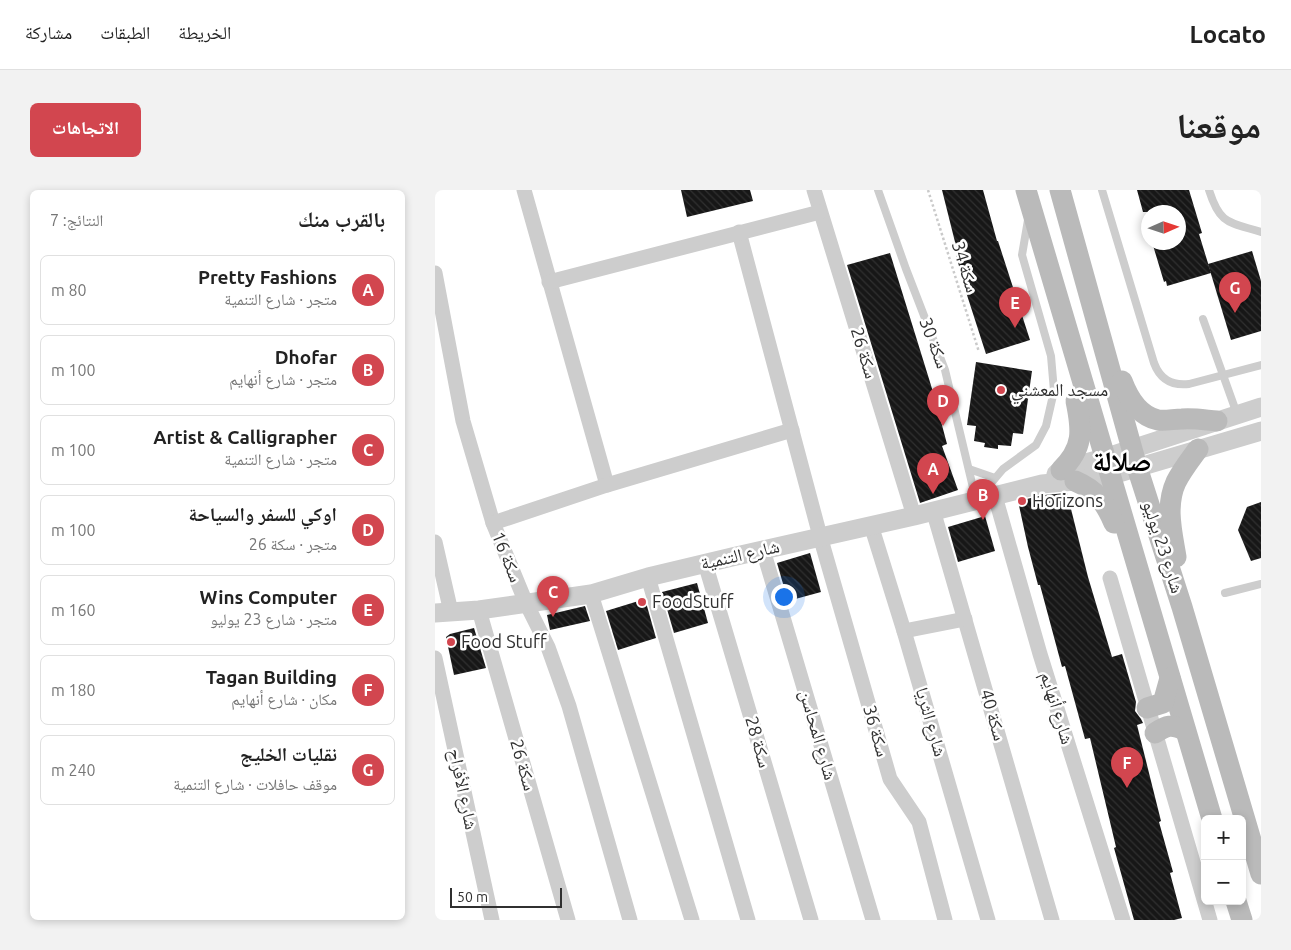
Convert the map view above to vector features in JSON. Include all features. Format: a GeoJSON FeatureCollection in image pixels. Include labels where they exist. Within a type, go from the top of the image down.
{"type":"FeatureCollection","features":[{"type":"Feature","properties":{"kind":"main road","name":"شارع 23 يوليو"},"geometry":{"type":"LineString","coordinates":[[1060,190],[1134,458],[1254,824],[1261,874]]}},
{"type":"Feature","properties":{"kind":"main road","name":"شارع 23 يوليو"},"geometry":{"type":"LineString","coordinates":[[1028,199],[1211,815]]}},
{"type":"Feature","properties":{"kind":"main road"},"geometry":{"type":"LineString","coordinates":[[1103,342],[1111,351],[1131,401],[1145,413],[1159,420],[1227,417]]}},
{"type":"Feature","properties":{"kind":"main road"},"geometry":{"type":"LineString","coordinates":[[1074,354],[1070,369],[1081,426],[1075,453],[1070,462],[1068,476],[1091,489],[1099,497],[1113,521],[1127,562],[1142,583]]}},
{"type":"Feature","properties":{"kind":"main road"},"geometry":{"type":"LineString","coordinates":[[1183,607],[1170,504],[1175,483],[1198,449]]}},
{"type":"Feature","properties":{"kind":"main road"},"geometry":{"type":"LineString","coordinates":[[1147,708],[1163,703],[1170,678]]}},
{"type":"Feature","properties":{"kind":"main road"},"geometry":{"type":"LineString","coordinates":[[1155,733],[1164,727],[1175,726],[1185,730]]}},
{"type":"Feature","properties":{"kind":"main road"},"geometry":{"type":"LineString","coordinates":[[1237,905],[1241,920]]}},
{"type":"Feature","properties":{"kind":"street"},"geometry":{"type":"LineString","coordinates":[[524,190],[607,485]]}},
{"type":"Feature","properties":{"kind":"street","name":"سكة 26"},"geometry":{"type":"LineString","coordinates":[[813,190],[914,516]]}},
{"type":"Feature","properties":{"kind":"street"},"geometry":{"type":"LineString","coordinates":[[549,282],[820,212]]}},
{"type":"Feature","properties":{"kind":"street","name":"سكة 36"},"geometry":{"type":"LineString","coordinates":[[739,232],[820,536],[890,779],[919,822],[945,920]]}},
{"type":"Feature","properties":{"kind":"street","name":"سكة 16"},"geometry":{"type":"LineString","coordinates":[[435,273],[463,421],[493,523],[526,603],[548,647],[569,706],[630,920]]}},
{"type":"Feature","properties":{"kind":"street","name":"شارع التنمية"},"geometry":{"type":"LineString","coordinates":[[443,612],[479,610],[591,594],[647,578],[976,500],[995,487],[1043,484],[1134,458],[1227,417],[1261,407]]}},
{"type":"Feature","properties":{"kind":"street"},"geometry":{"type":"LineString","coordinates":[[493,523],[607,485],[791,430]]}},
{"type":"Feature","properties":{"kind":"street","name":"شارع التنمية"},"geometry":{"type":"LineString","coordinates":[[1134,458],[1198,449],[1261,431]]}},
{"type":"Feature","properties":{"kind":"street","name":"شارع أنهايم"},"geometry":{"type":"LineString","coordinates":[[995,487],[1041,654],[1123,920]]}},
{"type":"Feature","properties":{"kind":"street","name":"سكة 40"},"geometry":{"type":"LineString","coordinates":[[933,510],[1052,920]]}},
{"type":"Feature","properties":{"kind":"street","name":"شارع الثريا"},"geometry":{"type":"LineString","coordinates":[[871,525],[905,630],[988,920]]}},
{"type":"Feature","properties":{"kind":"street"},"geometry":{"type":"LineString","coordinates":[[435,542],[443,612]]}},
{"type":"Feature","properties":{"kind":"street","name":"شارع المحاسن"},"geometry":{"type":"LineString","coordinates":[[763,550],[873,920]]}},
{"type":"Feature","properties":{"kind":"street","name":"سكة 28"},"geometry":{"type":"LineString","coordinates":[[705,564],[811,920]]}},
{"type":"Feature","properties":{"kind":"street"},"geometry":{"type":"LineString","coordinates":[[647,578],[748,920]]}},
{"type":"Feature","properties":{"kind":"street"},"geometry":{"type":"LineString","coordinates":[[1109,578],[1210,920]]}},
{"type":"Feature","properties":{"kind":"street"},"geometry":{"type":"LineString","coordinates":[[591,594],[691,920]]}},
{"type":"Feature","properties":{"kind":"street","name":"سكة 26"},"geometry":{"type":"LineString","coordinates":[[479,610],[568,920]]}},
{"type":"Feature","properties":{"kind":"street"},"geometry":{"type":"LineString","coordinates":[[905,630],[965,618]]}},
{"type":"Feature","properties":{"kind":"street","name":"شارع الأفراح"},"geometry":{"type":"LineString","coordinates":[[435,658],[492,920]]}},
{"type":"Feature","properties":{"kind":"lane","name":"سكة 30"},"geometry":{"type":"LineString","coordinates":[[878,190],[945,370],[976,500]]}},
{"type":"Feature","properties":{"kind":"lane"},"geometry":{"type":"LineString","coordinates":[[1102,190],[1157,371],[1163,378],[1179,385],[1261,365]]}},
{"type":"Feature","properties":{"kind":"lane"},"geometry":{"type":"LineString","coordinates":[[1209,190],[1214,207],[1223,219],[1261,232]]}},
{"type":"Feature","properties":{"kind":"lane"},"geometry":{"type":"LineString","coordinates":[[969,468],[995,487],[1003,469],[1036,445],[1046,426],[1054,391],[1051,356],[1021,255],[1028,199]]}},
{"type":"Feature","properties":{"kind":"lane"},"geometry":{"type":"LineString","coordinates":[[1203,319],[1223,375],[1227,417]]}},
{"type":"Feature","properties":{"kind":"lane"},"geometry":{"type":"LineString","coordinates":[[1225,593],[1261,584]]}},
{"type":"Feature","properties":{"kind":"path","name":"سكة 34"},"geometry":{"type":"LineString","coordinates":[[928,190],[979,352]]}},
{"type":"Feature","properties":{"kind":"building"},"geometry":{"type":"Polygon","coordinates":[[[681,190],[750,190],[753,201],[687,217],[681,190]]]}},
{"type":"Feature","properties":{"kind":"building"},"geometry":{"type":"Polygon","coordinates":[[[942,190],[983,190],[997,241],[1030,340],[986,354],[956,255],[958,254],[942,190]]]}},
{"type":"Feature","properties":{"kind":"building"},"geometry":{"type":"Polygon","coordinates":[[[1137,190],[1189,190],[1202,233],[1199,234],[1211,273],[1167,286],[1166,281],[1164,282],[1154,250],[1186,250],[1186,205],[1141,205],[1137,190]]]}},
{"type":"Feature","properties":{"kind":"building"},"geometry":{"type":"Polygon","coordinates":[[[1252,251],[1261,281],[1261,331],[1231,340],[1208,264],[1252,251]]]}},
{"type":"Feature","properties":{"kind":"building"},"geometry":{"type":"Polygon","coordinates":[[[890,253],[934,395],[947,444],[942,446],[958,490],[920,503],[847,265],[890,253]]]}},
{"type":"Feature","properties":{"kind":"building","name":"مسجد المعشني"},"geometry":{"type":"Polygon","coordinates":[[[976,362],[1032,371],[1023,434],[1013,433],[1011,446],[998,445],[998,449],[984,447],[985,443],[974,441],[976,426],[967,425],[976,362]]]}},
{"type":"Feature","properties":{"kind":"building"},"geometry":{"type":"Polygon","coordinates":[[[1067,493],[1088,577],[1112,657],[1122,654],[1136,702],[1135,711],[1143,723],[1137,725],[1161,821],[1159,822],[1173,872],[1170,873],[1182,918],[1174,920],[1134,920],[1114,848],[1116,847],[1090,738],[1085,739],[1065,666],[1062,667],[1040,585],[1038,585],[1018,501],[1044,495],[1067,493]]]}},
{"type":"Feature","properties":{"kind":"building"},"geometry":{"type":"Polygon","coordinates":[[[1261,502],[1261,558],[1251,561],[1238,530],[1247,507],[1261,502]]]}},
{"type":"Feature","properties":{"kind":"building"},"geometry":{"type":"Polygon","coordinates":[[[985,516],[995,551],[958,562],[948,527],[985,516]]]}},
{"type":"Feature","properties":{"kind":"building"},"geometry":{"type":"Polygon","coordinates":[[[810,553],[821,592],[788,601],[777,563],[810,553]]]}},
{"type":"Feature","properties":{"kind":"building"},"geometry":{"type":"Polygon","coordinates":[[[697,583],[708,623],[674,633],[662,592],[697,583]]]}},
{"type":"Feature","properties":{"kind":"building"},"geometry":{"type":"Polygon","coordinates":[[[645,599],[656,638],[618,650],[606,611],[645,599]]]}},
{"type":"Feature","properties":{"kind":"building"},"geometry":{"type":"Polygon","coordinates":[[[585,606],[590,621],[550,630],[547,615],[585,606]]]}},
{"type":"Feature","properties":{"kind":"building"},"geometry":{"type":"Polygon","coordinates":[[[474,628],[486,668],[454,675],[446,637],[450,634],[474,628]]]}},
{"type":"Feature","properties":{"kind":"place","name":"نقليات الخليج"},"geometry":{"type":"Point","coordinates":[1235,313]}},
{"type":"Feature","properties":{"kind":"place","name":"Wins Computer"},"geometry":{"type":"Point","coordinates":[1015,328]}},
{"type":"Feature","properties":{"kind":"place","name":"مسجد المعشني"},"geometry":{"type":"Point","coordinates":[1001,390]}},
{"type":"Feature","properties":{"kind":"place","name":"اوكي للسفر والسياحة"},"geometry":{"type":"Point","coordinates":[943,426]}},
{"type":"Feature","properties":{"kind":"place","name":"Pretty Fashions"},"geometry":{"type":"Point","coordinates":[933,494]}},
{"type":"Feature","properties":{"kind":"place","name":"Horizons"},"geometry":{"type":"Point","coordinates":[1022,501]}},
{"type":"Feature","properties":{"kind":"place","name":"Dhofar"},"geometry":{"type":"Point","coordinates":[983,520]}},
{"type":"Feature","properties":{"kind":"place","name":"FoodStuff"},"geometry":{"type":"Point","coordinates":[642,602]}},
{"type":"Feature","properties":{"kind":"place","name":"Artist & Calligrapher"},"geometry":{"type":"Point","coordinates":[553,617]}},
{"type":"Feature","properties":{"kind":"place","name":"Food Stuff"},"geometry":{"type":"Point","coordinates":[451,642]}},
{"type":"Feature","properties":{"kind":"place","name":"Tagan Building"},"geometry":{"type":"Point","coordinates":[1127,788]}},
{"type":"Feature","properties":{"kind":"district","name":"صلالة"},"geometry":{"type":"Point","coordinates":[1122,461]}}]}
